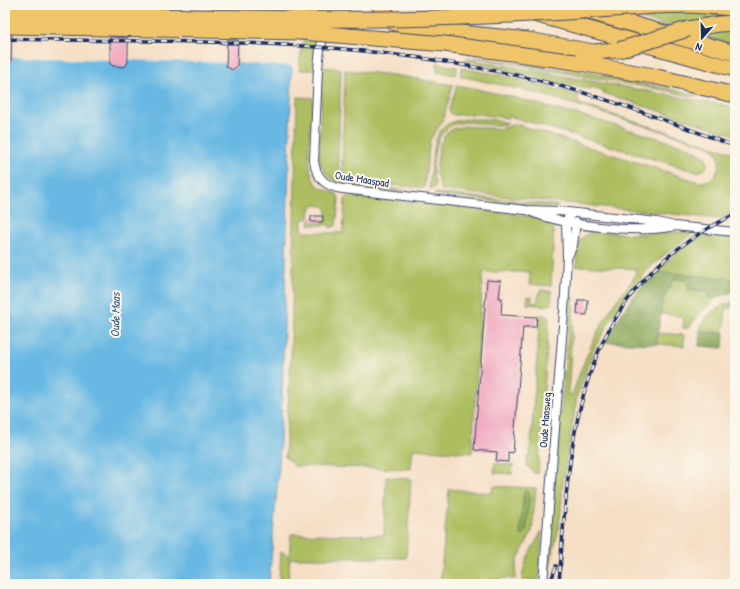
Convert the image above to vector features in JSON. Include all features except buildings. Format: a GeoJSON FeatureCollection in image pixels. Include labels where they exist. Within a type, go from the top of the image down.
{"type":"FeatureCollection","features":[{"type":"Feature","properties":{"kind":"highway"},"geometry":{"type":"LineString","coordinates":[[379,5],[393,22],[412,28],[528,40],[593,52],[619,50],[688,29],[735,23]]}},
{"type":"Feature","properties":{"kind":"highway"},"geometry":{"type":"LineString","coordinates":[[501,5],[735,69]]}},
{"type":"Feature","properties":{"kind":"highway"},"geometry":{"type":"LineString","coordinates":[[563,5],[735,53]]}},
{"type":"Feature","properties":{"kind":"highway"},"geometry":{"type":"LineString","coordinates":[[5,13],[390,20],[480,18],[654,6],[689,5],[735,8]]}},
{"type":"Feature","properties":{"kind":"highway"},"geometry":{"type":"LineString","coordinates":[[5,26],[235,30],[349,35],[453,44],[575,62],[653,76],[735,95]]}},
{"type":"Feature","properties":{"kind":"street","name":"Oude Maaspad"},"geometry":{"type":"LineString","coordinates":[[339,5],[329,19],[320,49],[318,68],[314,161],[315,171],[325,184],[343,189],[526,210],[543,209],[572,213]]}},
{"type":"Feature","properties":{"kind":"street","name":"Oude Maaspad"},"geometry":{"type":"LineString","coordinates":[[325,34],[339,13],[348,5]]}},
{"type":"Feature","properties":{"kind":"street","name":"Oude Maaspad"},"geometry":{"type":"LineString","coordinates":[[526,210],[540,216],[566,221]]}},
{"type":"Feature","properties":{"kind":"street"},"geometry":{"type":"LineString","coordinates":[[566,221],[572,213]]}},
{"type":"Feature","properties":{"kind":"street"},"geometry":{"type":"LineString","coordinates":[[572,213],[576,222]]}},
{"type":"Feature","properties":{"kind":"street"},"geometry":{"type":"LineString","coordinates":[[572,213],[735,232]]}},
{"type":"Feature","properties":{"kind":"street"},"geometry":{"type":"LineString","coordinates":[[566,221],[623,228],[656,229],[674,226]]}},
{"type":"Feature","properties":{"kind":"street","name":"Oude Maasweg"},"geometry":{"type":"LineString","coordinates":[[543,584],[567,257],[566,221]]}},
{"type":"Feature","properties":{"kind":"street","name":"Oude Maasweg"},"geometry":{"type":"LineString","coordinates":[[567,257],[573,245],[576,222]]}},
{"type":"Feature","properties":{"kind":"green space"},"geometry":{"type":"Polygon","coordinates":[[[324,5],[335,5],[327,21],[318,70],[299,70],[301,53],[308,26],[312,18],[324,5]]]}},
{"type":"Feature","properties":{"kind":"green space"},"geometry":{"type":"Polygon","coordinates":[[[664,11],[735,14],[735,21],[670,27],[628,15],[664,13],[664,11]]]}},
{"type":"Feature","properties":{"kind":"green space"},"geometry":{"type":"Polygon","coordinates":[[[728,29],[735,31],[735,45],[694,33],[728,29]]]}},
{"type":"Feature","properties":{"kind":"green space"},"geometry":{"type":"Polygon","coordinates":[[[469,56],[573,71],[574,69],[704,96],[689,96],[669,91],[469,56]]]}},
{"type":"Feature","properties":{"kind":"green space"},"geometry":{"type":"Polygon","coordinates":[[[467,59],[735,107],[735,135],[603,93],[604,91],[592,87],[591,89],[581,88],[464,60],[467,59]]]}},
{"type":"Feature","properties":{"kind":"green space"},"geometry":{"type":"Polygon","coordinates":[[[437,63],[457,67],[456,75],[437,72],[437,63]]]}},
{"type":"Feature","properties":{"kind":"green space"},"geometry":{"type":"Polygon","coordinates":[[[322,67],[341,69],[338,161],[340,171],[349,184],[419,192],[418,193],[361,188],[340,184],[331,179],[327,174],[321,165],[319,158],[322,67]]]}},
{"type":"Feature","properties":{"kind":"green space"},"geometry":{"type":"Polygon","coordinates":[[[462,68],[505,76],[578,95],[579,104],[735,153],[735,212],[720,219],[442,190],[436,173],[439,146],[447,132],[464,126],[500,129],[515,124],[699,182],[712,178],[717,173],[719,167],[718,155],[714,149],[708,145],[533,92],[460,76],[462,68]]]}},
{"type":"Feature","properties":{"kind":"green space"},"geometry":{"type":"Polygon","coordinates":[[[345,70],[394,75],[453,85],[443,120],[430,140],[424,188],[351,181],[343,171],[345,70]]]}},
{"type":"Feature","properties":{"kind":"green space"},"geometry":{"type":"Polygon","coordinates":[[[457,85],[509,96],[572,114],[573,113],[688,147],[706,157],[708,164],[704,170],[697,172],[509,116],[508,118],[478,114],[454,115],[451,114],[449,110],[457,85]]]}},
{"type":"Feature","properties":{"kind":"green space"},"geometry":{"type":"Polygon","coordinates":[[[297,97],[313,98],[309,156],[313,178],[319,187],[337,194],[339,199],[336,226],[330,228],[330,225],[309,225],[310,219],[311,222],[322,222],[327,214],[324,206],[315,205],[310,209],[309,218],[302,220],[302,232],[343,233],[345,200],[348,196],[352,195],[533,217],[551,223],[554,228],[551,286],[529,284],[530,272],[483,272],[472,453],[413,449],[411,469],[294,466],[285,457],[291,356],[297,97]]]}},
{"type":"Feature","properties":{"kind":"green space"},"geometry":{"type":"Polygon","coordinates":[[[468,119],[489,119],[508,123],[503,125],[491,125],[465,122],[459,123],[446,130],[437,143],[433,167],[435,184],[434,188],[430,189],[430,176],[435,146],[440,132],[450,123],[468,119]]]}},
{"type":"Feature","properties":{"kind":"green space"},"geometry":{"type":"Polygon","coordinates":[[[434,193],[558,206],[557,208],[435,195],[434,193]]]}},
{"type":"Feature","properties":{"kind":"green space"},"geometry":{"type":"Polygon","coordinates":[[[593,231],[629,234],[695,232],[670,250],[648,269],[612,317],[594,349],[577,396],[562,488],[559,523],[555,546],[546,580],[571,297],[574,297],[568,395],[572,395],[586,357],[604,320],[632,280],[636,269],[576,266],[578,244],[583,237],[593,231]]]}},
{"type":"Feature","properties":{"kind":"green space"},"geometry":{"type":"Polygon","coordinates":[[[705,233],[735,237],[735,279],[656,272],[677,252],[705,233]]]}},
{"type":"Feature","properties":{"kind":"green space"},"geometry":{"type":"Polygon","coordinates":[[[656,272],[735,279],[735,291],[716,298],[708,298],[708,291],[688,290],[688,280],[674,279],[663,299],[656,344],[604,342],[633,296],[656,272]]]}},
{"type":"Feature","properties":{"kind":"green space"},"geometry":{"type":"Polygon","coordinates":[[[674,279],[688,280],[708,291],[708,297],[716,298],[702,311],[688,328],[683,328],[684,320],[681,316],[660,314],[663,299],[674,279]]]}},
{"type":"Feature","properties":{"kind":"green space"},"geometry":{"type":"Polygon","coordinates":[[[540,290],[552,291],[551,304],[546,306],[527,304],[528,296],[532,297],[532,303],[537,303],[540,290]]]}},
{"type":"Feature","properties":{"kind":"green space"},"geometry":{"type":"Polygon","coordinates":[[[735,301],[735,306],[726,309],[724,333],[700,332],[701,326],[708,316],[718,308],[735,301]]]}},
{"type":"Feature","properties":{"kind":"green space"},"geometry":{"type":"Polygon","coordinates":[[[540,315],[546,315],[549,319],[538,474],[533,472],[527,466],[527,456],[530,456],[540,315]]]}},
{"type":"Feature","properties":{"kind":"green space"},"geometry":{"type":"Polygon","coordinates":[[[700,332],[724,333],[723,348],[699,346],[700,332]]]}},
{"type":"Feature","properties":{"kind":"green space"},"geometry":{"type":"Polygon","coordinates":[[[657,333],[684,335],[684,346],[656,344],[657,333]]]}},
{"type":"Feature","properties":{"kind":"green space"},"geometry":{"type":"Polygon","coordinates":[[[495,463],[513,465],[512,474],[494,473],[495,463]]]}},
{"type":"Feature","properties":{"kind":"green space"},"geometry":{"type":"Polygon","coordinates":[[[386,477],[411,479],[406,558],[290,558],[288,584],[279,584],[281,551],[289,557],[291,534],[384,535],[386,477]]]}},
{"type":"Feature","properties":{"kind":"green space"},"geometry":{"type":"Polygon","coordinates":[[[493,486],[536,488],[532,531],[517,561],[515,579],[502,578],[495,584],[440,584],[449,489],[492,493],[493,486]]]}},
{"type":"Feature","properties":{"kind":"green space"},"geometry":{"type":"Polygon","coordinates":[[[526,490],[530,493],[526,532],[522,536],[520,532],[524,493],[526,490]]]}},
{"type":"Feature","properties":{"kind":"green space"},"geometry":{"type":"Polygon","coordinates":[[[542,531],[539,580],[522,580],[526,560],[542,531]]]}},
{"type":"Feature","properties":{"kind":"water","name":"Oude Maas"},"geometry":{"type":"Polygon","coordinates":[[[12,5],[111,5],[109,62],[113,66],[123,67],[128,62],[129,5],[227,5],[226,66],[232,70],[237,66],[239,5],[310,5],[300,18],[292,62],[279,465],[269,584],[5,584],[5,66],[9,65],[11,61],[12,5]]]}},
{"type":"Feature","properties":{"kind":"pier"},"geometry":{"type":"Polygon","coordinates":[[[10,5],[113,5],[111,60],[9,57],[10,5]]]}},
{"type":"Feature","properties":{"kind":"pier"},"geometry":{"type":"Polygon","coordinates":[[[127,5],[229,8],[228,63],[126,60],[127,5]]]}},
{"type":"Feature","properties":{"kind":"pier"},"geometry":{"type":"Polygon","coordinates":[[[237,8],[308,9],[302,19],[298,31],[293,66],[235,63],[237,8]]]}},
{"type":"Feature","properties":{"kind":"railway"},"geometry":{"type":"LineString","coordinates":[[5,39],[250,43],[348,50],[454,63],[511,74],[568,88],[624,106],[735,146]]}},
{"type":"Feature","properties":{"kind":"railway"},"geometry":{"type":"LineString","coordinates":[[559,584],[569,471],[578,419],[592,369],[612,324],[642,282],[682,245],[735,214]]}},
{"type":"Feature","properties":{"kind":"railway"},"geometry":{"type":"LineString","coordinates":[[550,584],[556,566]]}}]}
